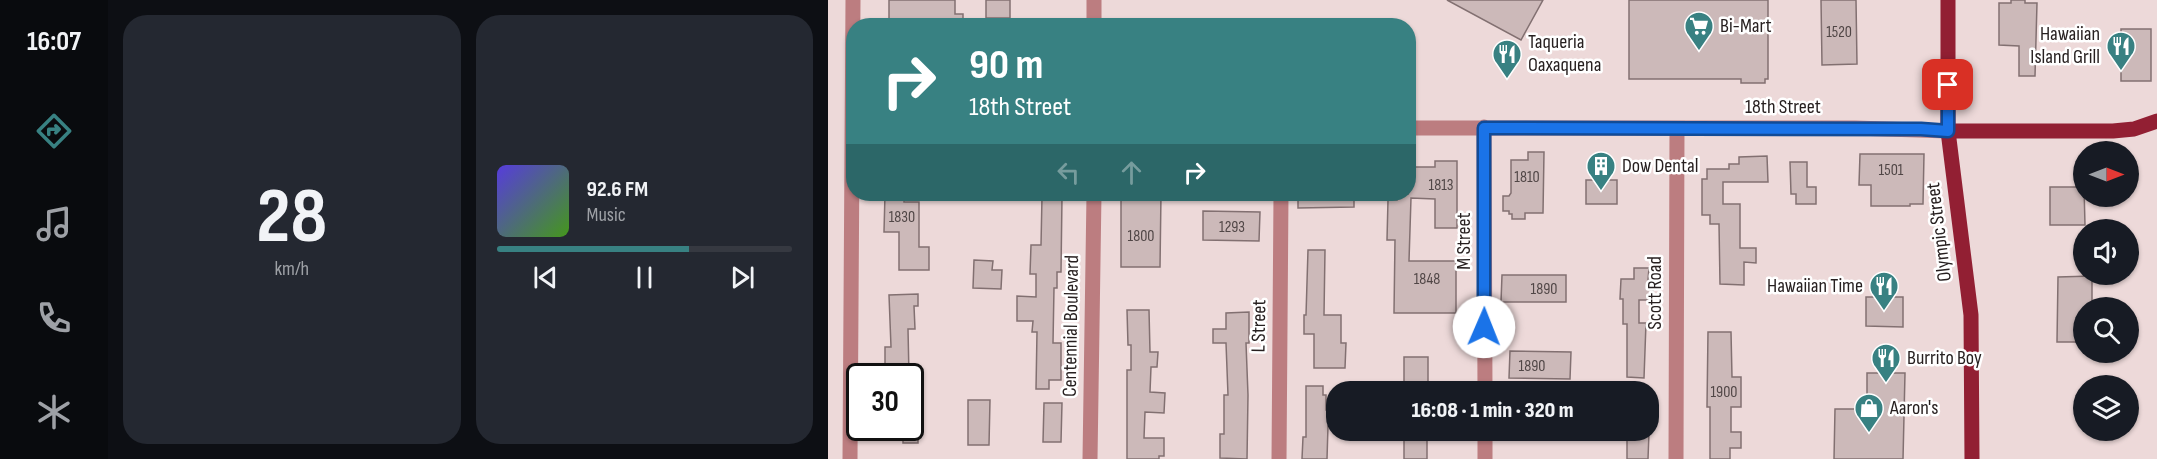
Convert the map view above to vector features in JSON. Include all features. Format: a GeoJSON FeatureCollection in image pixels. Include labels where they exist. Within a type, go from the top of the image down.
{"type":"FeatureCollection","features":[{"type":"Feature","properties":{"kind":"main road","name":"Olympic Street"},"geometry":{"type":"LineString","coordinates":[[1948,0],[1948,131],[1971,315],[1972,459]]}},
{"type":"Feature","properties":{"kind":"main road","name":"18th Street"},"geometry":{"type":"LineString","coordinates":[[1948,131],[2113,131],[2134,129],[2157,121]]}},
{"type":"Feature","properties":{"kind":"street"},"geometry":{"type":"LineString","coordinates":[[853,0],[853,18]]}},
{"type":"Feature","properties":{"kind":"street"},"geometry":{"type":"LineString","coordinates":[[1094,0],[1094,18]]}},
{"type":"Feature","properties":{"kind":"street","name":"18th Street"},"geometry":{"type":"LineString","coordinates":[[1416,128],[1921,129],[1948,131]]}},
{"type":"Feature","properties":{"kind":"street","name":"M Street"},"geometry":{"type":"LineString","coordinates":[[1484,128],[1485,381]]}},
{"type":"Feature","properties":{"kind":"street","name":"Scott Road"},"geometry":{"type":"LineString","coordinates":[[1676,459],[1677,128]]}},
{"type":"Feature","properties":{"kind":"street"},"geometry":{"type":"LineString","coordinates":[[850,459],[852,201]]}},
{"type":"Feature","properties":{"kind":"street","name":"Centennial Boulevard"},"geometry":{"type":"LineString","coordinates":[[1090,459],[1094,201]]}},
{"type":"Feature","properties":{"kind":"street","name":"L Street"},"geometry":{"type":"LineString","coordinates":[[1279,459],[1281,201]]}},
{"type":"Feature","properties":{"kind":"street"},"geometry":{"type":"LineString","coordinates":[[1485,441],[1485,459]]}},
{"type":"Feature","properties":{"kind":"building"},"geometry":{"type":"Polygon","coordinates":[[[889,0],[955,0],[955,14],[963,14],[963,18],[889,18],[889,0]]]}},
{"type":"Feature","properties":{"kind":"building"},"geometry":{"type":"Polygon","coordinates":[[[986,0],[1010,0],[1010,18],[986,18],[986,0]]]}},
{"type":"Feature","properties":{"kind":"building"},"geometry":{"type":"Polygon","coordinates":[[[1447,0],[1543,0],[1521,40],[1447,0]]]}},
{"type":"Feature","properties":{"kind":"building","name":"Bi-Mart"},"geometry":{"type":"Polygon","coordinates":[[[1629,0],[1768,0],[1768,79],[1765,79],[1765,83],[1741,83],[1741,79],[1629,79],[1629,0]]]}},
{"type":"Feature","properties":{"kind":"building"},"geometry":{"type":"Polygon","coordinates":[[[1821,0],[1856,0],[1857,64],[1822,65],[1821,0]]]}},
{"type":"Feature","properties":{"kind":"building"},"geometry":{"type":"Polygon","coordinates":[[[2011,0],[2037,3],[2035,76],[2019,76],[2019,46],[1999,45],[1999,3],[2011,3],[2011,0]]]}},
{"type":"Feature","properties":{"kind":"building"},"geometry":{"type":"Polygon","coordinates":[[[2121,29],[2151,29],[2151,81],[2121,81],[2121,29]]]}},
{"type":"Feature","properties":{"kind":"building"},"geometry":{"type":"Polygon","coordinates":[[[1528,152],[1544,152],[1543,213],[1525,213],[1525,219],[1512,219],[1509,211],[1503,211],[1503,196],[1509,196],[1511,193],[1511,160],[1528,160],[1528,152]]]}},
{"type":"Feature","properties":{"kind":"building"},"geometry":{"type":"Polygon","coordinates":[[[1860,154],[1924,154],[1923,204],[1871,206],[1871,185],[1859,185],[1860,154]]]}},
{"type":"Feature","properties":{"kind":"building"},"geometry":{"type":"Polygon","coordinates":[[[1767,156],[1768,182],[1723,182],[1723,204],[1740,204],[1740,248],[1756,248],[1756,263],[1744,262],[1744,285],[1720,284],[1719,224],[1710,224],[1710,215],[1702,215],[1702,179],[1707,179],[1707,169],[1729,169],[1729,164],[1739,164],[1739,157],[1767,156]]]}},
{"type":"Feature","properties":{"kind":"building"},"geometry":{"type":"Polygon","coordinates":[[[1435,161],[1457,161],[1457,228],[1435,228],[1435,199],[1416,198],[1416,167],[1435,167],[1435,161]]]}},
{"type":"Feature","properties":{"kind":"building"},"geometry":{"type":"Polygon","coordinates":[[[1790,162],[1807,162],[1807,187],[1816,187],[1816,204],[1796,204],[1796,194],[1791,194],[1790,162]]]}},
{"type":"Feature","properties":{"kind":"building","name":"Dow Dental"},"geometry":{"type":"Polygon","coordinates":[[[1586,180],[1617,180],[1617,204],[1586,204],[1586,180]]]}},
{"type":"Feature","properties":{"kind":"building"},"geometry":{"type":"Polygon","coordinates":[[[2050,187],[2073,187],[2073,207],[2085,207],[2085,219],[2073,219],[2073,225],[2050,225],[2050,187]]]}},
{"type":"Feature","properties":{"kind":"building"},"geometry":{"type":"Polygon","coordinates":[[[885,201],[919,202],[919,247],[929,247],[929,270],[899,270],[899,232],[884,232],[885,201]]]}},
{"type":"Feature","properties":{"kind":"building"},"geometry":{"type":"Polygon","coordinates":[[[1042,201],[1062,201],[1061,272],[1057,272],[1057,288],[1054,288],[1053,343],[1061,343],[1061,380],[1049,380],[1049,389],[1036,389],[1037,332],[1032,332],[1033,321],[1017,321],[1017,296],[1036,297],[1036,274],[1030,274],[1031,245],[1041,245],[1042,201]]]}},
{"type":"Feature","properties":{"kind":"building"},"geometry":{"type":"Polygon","coordinates":[[[1121,201],[1161,201],[1160,267],[1121,267],[1121,201]]]}},
{"type":"Feature","properties":{"kind":"building"},"geometry":{"type":"Polygon","coordinates":[[[1298,201],[1354,201],[1354,207],[1298,208],[1298,201]]]}},
{"type":"Feature","properties":{"kind":"building"},"geometry":{"type":"Polygon","coordinates":[[[1388,201],[1411,201],[1409,261],[1456,261],[1456,313],[1394,313],[1395,240],[1387,240],[1388,201]]]}},
{"type":"Feature","properties":{"kind":"building"},"geometry":{"type":"Polygon","coordinates":[[[1203,211],[1260,212],[1259,241],[1203,240],[1203,211]]]}},
{"type":"Feature","properties":{"kind":"building"},"geometry":{"type":"Polygon","coordinates":[[[1308,250],[1325,250],[1324,315],[1341,315],[1341,343],[1346,343],[1345,368],[1314,368],[1314,334],[1304,334],[1308,250]]]}},
{"type":"Feature","properties":{"kind":"building"},"geometry":{"type":"Polygon","coordinates":[[[974,260],[993,261],[992,270],[1002,270],[1001,289],[973,288],[974,260]]]}},
{"type":"Feature","properties":{"kind":"building"},"geometry":{"type":"Polygon","coordinates":[[[1634,268],[1649,268],[1648,280],[1653,280],[1653,300],[1639,300],[1639,323],[1646,323],[1644,378],[1627,377],[1627,324],[1623,324],[1623,299],[1620,299],[1621,279],[1634,279],[1634,268]]]}},
{"type":"Feature","properties":{"kind":"building"},"geometry":{"type":"Polygon","coordinates":[[[1502,275],[1566,275],[1566,302],[1501,302],[1502,275]]]}},
{"type":"Feature","properties":{"kind":"building"},"geometry":{"type":"Polygon","coordinates":[[[2058,277],[2073,277],[2073,285],[2092,285],[2092,297],[2073,297],[2073,342],[2057,342],[2058,277]]]}},
{"type":"Feature","properties":{"kind":"building"},"geometry":{"type":"Polygon","coordinates":[[[918,294],[918,306],[914,306],[915,329],[908,329],[909,363],[885,363],[885,347],[891,347],[889,295],[918,294]]]}},
{"type":"Feature","properties":{"kind":"building","name":"Hawaiian Time"},"geometry":{"type":"Polygon","coordinates":[[[1866,297],[1903,297],[1903,327],[1866,326],[1866,297]]]}},
{"type":"Feature","properties":{"kind":"building"},"geometry":{"type":"Polygon","coordinates":[[[1127,310],[1149,310],[1150,352],[1158,352],[1157,367],[1151,367],[1150,392],[1165,393],[1164,413],[1145,412],[1144,438],[1164,438],[1164,456],[1159,456],[1159,459],[1127,459],[1127,370],[1131,370],[1131,345],[1128,345],[1127,310]]]}},
{"type":"Feature","properties":{"kind":"building"},"geometry":{"type":"Polygon","coordinates":[[[1249,312],[1249,343],[1246,343],[1247,459],[1220,458],[1220,434],[1224,434],[1224,395],[1228,395],[1226,343],[1213,343],[1213,329],[1226,329],[1226,313],[1249,312]]]}},
{"type":"Feature","properties":{"kind":"building"},"geometry":{"type":"Polygon","coordinates":[[[1708,332],[1731,332],[1732,377],[1741,377],[1741,407],[1731,407],[1731,432],[1741,432],[1741,448],[1730,448],[1730,459],[1710,459],[1710,407],[1707,407],[1708,332]]]}},
{"type":"Feature","properties":{"kind":"building"},"geometry":{"type":"Polygon","coordinates":[[[1510,351],[1571,352],[1570,379],[1509,378],[1510,351]]]}},
{"type":"Feature","properties":{"kind":"building"},"geometry":{"type":"Polygon","coordinates":[[[1404,357],[1428,357],[1428,381],[1404,381],[1404,357]]]}},
{"type":"Feature","properties":{"kind":"building","name":"Aaron's"},"geometry":{"type":"Polygon","coordinates":[[[1867,373],[1905,373],[1903,459],[1834,459],[1835,409],[1867,409],[1867,373]]]}},
{"type":"Feature","properties":{"kind":"building"},"geometry":{"type":"Polygon","coordinates":[[[1306,386],[1323,386],[1323,395],[1326,395],[1327,459],[1302,459],[1303,437],[1306,437],[1306,386]]]}},
{"type":"Feature","properties":{"kind":"building"},"geometry":{"type":"Polygon","coordinates":[[[968,400],[990,400],[989,445],[968,445],[968,400]]]}},
{"type":"Feature","properties":{"kind":"building"},"geometry":{"type":"Polygon","coordinates":[[[1044,403],[1062,403],[1061,442],[1043,442],[1044,403]]]}},
{"type":"Feature","properties":{"kind":"building"},"geometry":{"type":"Polygon","coordinates":[[[903,441],[918,441],[918,443],[903,443],[903,441]]]}},
{"type":"Feature","properties":{"kind":"building"},"geometry":{"type":"Polygon","coordinates":[[[1404,441],[1427,441],[1427,459],[1404,459],[1404,441]]]}},
{"type":"Feature","properties":{"kind":"building"},"geometry":{"type":"Polygon","coordinates":[[[1627,441],[1649,441],[1648,459],[1627,459],[1627,441]]]}},
{"type":"Feature","properties":{"kind":"place","name":"Bi-Mart"},"geometry":{"type":"Point","coordinates":[1699,52]}},
{"type":"Feature","properties":{"kind":"place","name":"Hawaiian Island Grill"},"geometry":{"type":"Point","coordinates":[2121,72]}},
{"type":"Feature","properties":{"kind":"place","name":"Taqueria Oaxaquena"},"geometry":{"type":"Point","coordinates":[1507,80]}},
{"type":"Feature","properties":{"kind":"place","name":"Dow Dental"},"geometry":{"type":"Point","coordinates":[1601,192]}},
{"type":"Feature","properties":{"kind":"place","name":"Hawaiian Time"},"geometry":{"type":"Point","coordinates":[1884,312]}},
{"type":"Feature","properties":{"kind":"place","name":"Burrito Boy"},"geometry":{"type":"Point","coordinates":[1886,384]}},
{"type":"Feature","properties":{"kind":"place","name":"Aaron's"},"geometry":{"type":"Point","coordinates":[1869,434]}},
{"type":"Feature","properties":{"kind":"route"},"geometry":{"type":"LineString","coordinates":[[1484,327],[1484,128],[1795,128],[1948,131],[1948,85]]}}]}
